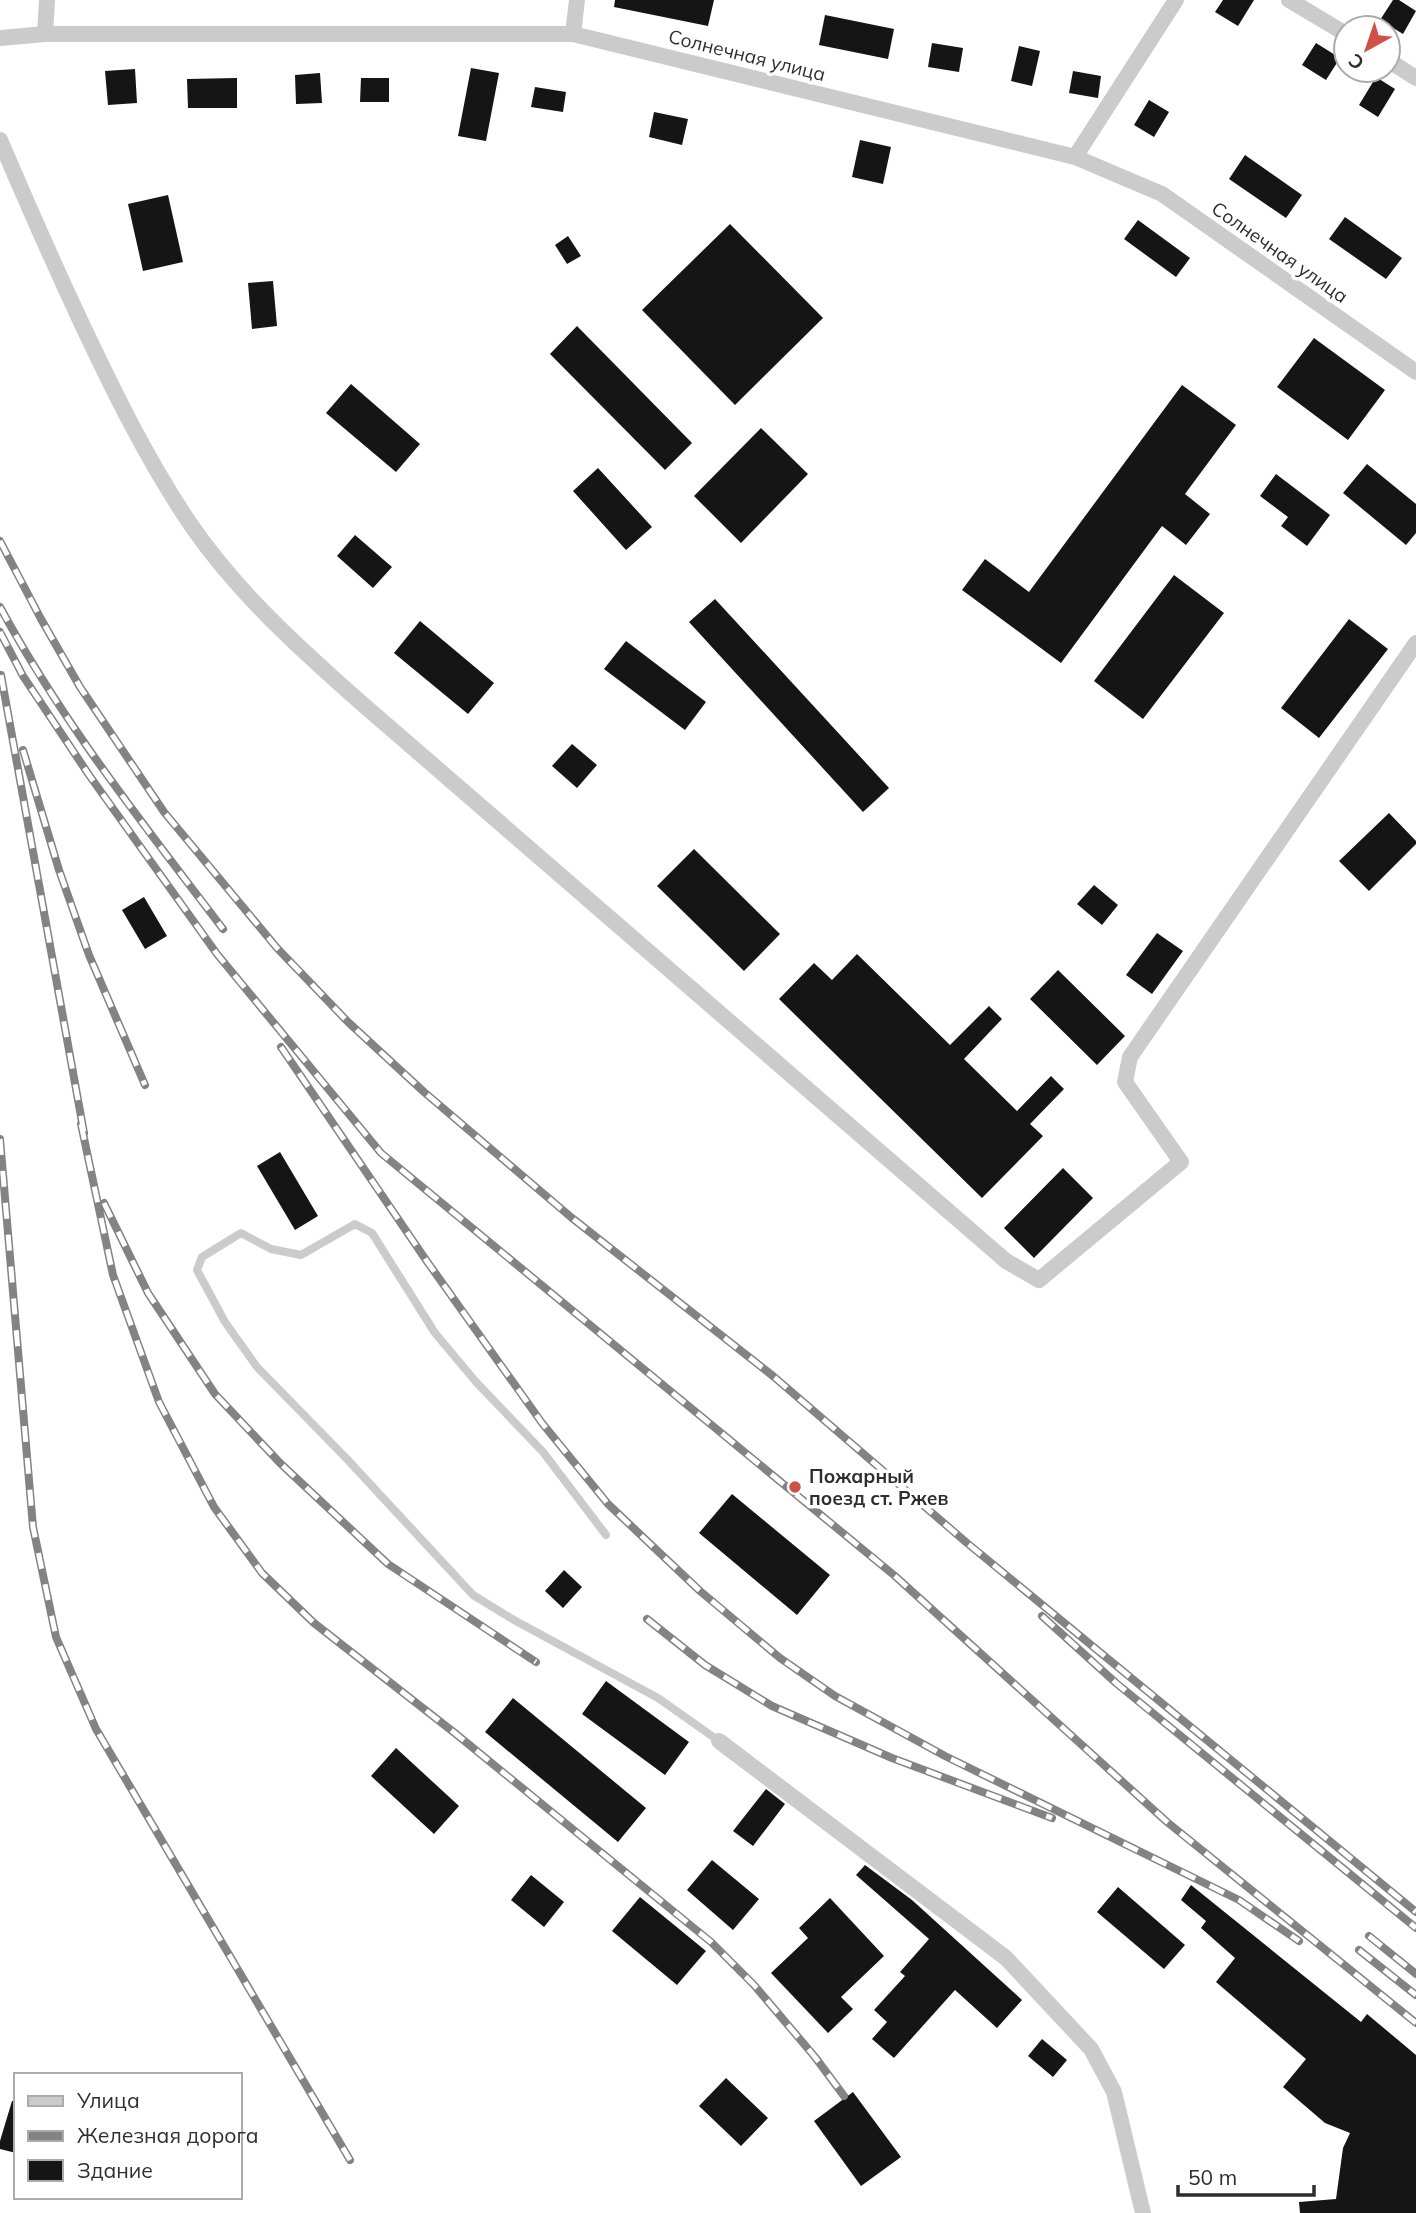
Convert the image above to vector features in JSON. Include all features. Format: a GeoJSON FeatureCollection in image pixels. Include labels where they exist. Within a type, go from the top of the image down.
{"type":"FeatureCollection","features":[{"type":"Feature","properties":{"kind":"street"},"geometry":{"type":"LineString","coordinates":[[45,34],[47,0]]}},
{"type":"Feature","properties":{"kind":"street"},"geometry":{"type":"LineString","coordinates":[[573,34],[577,0]]}},
{"type":"Feature","properties":{"kind":"street"},"geometry":{"type":"LineString","coordinates":[[1075,157],[1176,0]]}},
{"type":"Feature","properties":{"kind":"street"},"geometry":{"type":"LineString","coordinates":[[1289,0],[1332,26]]}},
{"type":"Feature","properties":{"kind":"street","name":"Солнечная улица"},"geometry":{"type":"LineString","coordinates":[[0,38],[45,34],[573,34],[1075,157],[1162,194],[1416,372]]}},
{"type":"Feature","properties":{"kind":"street"},"geometry":{"type":"LineString","coordinates":[[0,140],[110,385],[184,514],[239,586],[291,640],[359,701],[1006,1261],[1039,1280],[1181,1163],[1125,1082],[1130,1057],[1416,643]]}},
{"type":"Feature","properties":{"kind":"street"},"geometry":{"type":"LineString","coordinates":[[719,1741],[1006,1958],[1091,2049],[1114,2092],[1143,2213]]}},
{"type":"Feature","properties":{"kind":"lane"},"geometry":{"type":"LineString","coordinates":[[606,1535],[543,1452],[476,1382],[435,1333],[372,1233],[355,1224],[301,1255],[271,1249],[240,1233],[202,1257],[197,1270],[225,1322],[257,1367],[473,1595],[658,1698],[719,1741]]}},
{"type":"Feature","properties":{"kind":"building"},"geometry":{"type":"Polygon","coordinates":[[[615,0],[714,0],[708,26],[614,7],[615,0]]]}},
{"type":"Feature","properties":{"kind":"building"},"geometry":{"type":"Polygon","coordinates":[[[1223,0],[1254,0],[1238,26],[1215,12],[1223,0]]]}},
{"type":"Feature","properties":{"kind":"building"},"geometry":{"type":"Polygon","coordinates":[[[1393,0],[1399,0],[1416,11],[1403,34],[1402,14],[1384,14],[1393,0]]]}},
{"type":"Feature","properties":{"kind":"building"},"geometry":{"type":"Polygon","coordinates":[[[825,15],[894,29],[888,59],[819,45],[825,15]]]}},
{"type":"Feature","properties":{"kind":"building"},"geometry":{"type":"Polygon","coordinates":[[[932,43],[963,48],[959,72],[928,67],[932,43]]]}},
{"type":"Feature","properties":{"kind":"building"},"geometry":{"type":"Polygon","coordinates":[[[1316,43],[1332,53],[1332,71],[1326,80],[1302,65],[1316,43]]]}},
{"type":"Feature","properties":{"kind":"building"},"geometry":{"type":"Polygon","coordinates":[[[1019,46],[1040,51],[1032,86],[1011,81],[1019,46]]]}},
{"type":"Feature","properties":{"kind":"building"},"geometry":{"type":"Polygon","coordinates":[[[471,68],[499,73],[486,141],[458,136],[471,68]]]}},
{"type":"Feature","properties":{"kind":"building"},"geometry":{"type":"Polygon","coordinates":[[[135,69],[137,103],[108,105],[105,71],[135,69]]]}},
{"type":"Feature","properties":{"kind":"building"},"geometry":{"type":"Polygon","coordinates":[[[1073,71],[1101,76],[1098,98],[1069,93],[1073,71]]]}},
{"type":"Feature","properties":{"kind":"building"},"geometry":{"type":"Polygon","coordinates":[[[320,73],[322,103],[296,104],[295,75],[320,73]]]}},
{"type":"Feature","properties":{"kind":"building"},"geometry":{"type":"Polygon","coordinates":[[[237,78],[237,108],[188,108],[187,79],[237,78]]]}},
{"type":"Feature","properties":{"kind":"building"},"geometry":{"type":"Polygon","coordinates":[[[361,78],[389,78],[389,102],[360,102],[361,78]]]}},
{"type":"Feature","properties":{"kind":"building"},"geometry":{"type":"Polygon","coordinates":[[[1372,84],[1387,84],[1395,89],[1378,117],[1359,105],[1372,84]]]}},
{"type":"Feature","properties":{"kind":"building"},"geometry":{"type":"Polygon","coordinates":[[[535,87],[566,92],[563,112],[531,107],[535,87]]]}},
{"type":"Feature","properties":{"kind":"building"},"geometry":{"type":"Polygon","coordinates":[[[1149,100],[1169,112],[1154,137],[1134,125],[1149,100]]]}},
{"type":"Feature","properties":{"kind":"building"},"geometry":{"type":"Polygon","coordinates":[[[654,112],[688,119],[682,145],[649,137],[654,112]]]}},
{"type":"Feature","properties":{"kind":"building"},"geometry":{"type":"Polygon","coordinates":[[[860,140],[891,147],[883,184],[852,177],[860,140]]]}},
{"type":"Feature","properties":{"kind":"building"},"geometry":{"type":"Polygon","coordinates":[[[1245,155],[1302,195],[1286,218],[1229,179],[1245,155]]]}},
{"type":"Feature","properties":{"kind":"building"},"geometry":{"type":"Polygon","coordinates":[[[168,195],[183,262],[143,271],[128,204],[168,195]]]}},
{"type":"Feature","properties":{"kind":"building"},"geometry":{"type":"Polygon","coordinates":[[[1345,217],[1402,258],[1386,279],[1329,239],[1345,217]]]}},
{"type":"Feature","properties":{"kind":"building"},"geometry":{"type":"Polygon","coordinates":[[[1138,220],[1190,258],[1176,277],[1124,239],[1138,220]]]}},
{"type":"Feature","properties":{"kind":"building"},"geometry":{"type":"Polygon","coordinates":[[[730,224],[823,318],[735,405],[642,310],[730,224]]]}},
{"type":"Feature","properties":{"kind":"building"},"geometry":{"type":"Polygon","coordinates":[[[568,236],[581,256],[567,264],[555,245],[568,236]]]}},
{"type":"Feature","properties":{"kind":"building"},"geometry":{"type":"Polygon","coordinates":[[[273,281],[277,326],[252,329],[248,283],[273,281]]]}},
{"type":"Feature","properties":{"kind":"building"},"geometry":{"type":"Polygon","coordinates":[[[577,326],[692,443],[665,470],[550,354],[577,326]]]}},
{"type":"Feature","properties":{"kind":"building"},"geometry":{"type":"Polygon","coordinates":[[[1314,338],[1385,390],[1348,440],[1277,387],[1314,338]]]}},
{"type":"Feature","properties":{"kind":"building"},"geometry":{"type":"Polygon","coordinates":[[[351,384],[420,444],[396,472],[326,413],[351,384]]]}},
{"type":"Feature","properties":{"kind":"building"},"geometry":{"type":"Polygon","coordinates":[[[1182,385],[1236,425],[1185,494],[1210,514],[1186,545],[1162,526],[1061,663],[962,590],[985,559],[1029,592],[1182,385]]]}},
{"type":"Feature","properties":{"kind":"building"},"geometry":{"type":"Polygon","coordinates":[[[761,428],[808,474],[741,543],[694,496],[761,428]]]}},
{"type":"Feature","properties":{"kind":"building"},"geometry":{"type":"Polygon","coordinates":[[[1367,464],[1416,504],[1416,533],[1406,545],[1343,493],[1367,464]]]}},
{"type":"Feature","properties":{"kind":"building"},"geometry":{"type":"Polygon","coordinates":[[[598,468],[652,527],[626,550],[573,491],[598,468]]]}},
{"type":"Feature","properties":{"kind":"building"},"geometry":{"type":"Polygon","coordinates":[[[1276,474],[1330,515],[1307,546],[1281,526],[1288,517],[1260,496],[1276,474]]]}},
{"type":"Feature","properties":{"kind":"building"},"geometry":{"type":"Polygon","coordinates":[[[355,535],[392,567],[373,588],[337,556],[355,535]]]}},
{"type":"Feature","properties":{"kind":"building"},"geometry":{"type":"Polygon","coordinates":[[[1174,575],[1224,613],[1143,719],[1094,681],[1174,575]]]}},
{"type":"Feature","properties":{"kind":"building"},"geometry":{"type":"Polygon","coordinates":[[[715,599],[889,788],[863,812],[689,622],[715,599]]]}},
{"type":"Feature","properties":{"kind":"building"},"geometry":{"type":"Polygon","coordinates":[[[1349,619],[1388,649],[1319,738],[1281,708],[1349,619]]]}},
{"type":"Feature","properties":{"kind":"building"},"geometry":{"type":"Polygon","coordinates":[[[420,621],[494,683],[468,714],[394,653],[420,621]]]}},
{"type":"Feature","properties":{"kind":"building"},"geometry":{"type":"Polygon","coordinates":[[[626,641],[706,702],[685,730],[604,669],[626,641]]]}},
{"type":"Feature","properties":{"kind":"building"},"geometry":{"type":"Polygon","coordinates":[[[572,744],[597,765],[577,788],[552,766],[572,744]]]}},
{"type":"Feature","properties":{"kind":"building"},"geometry":{"type":"Polygon","coordinates":[[[1389,813],[1416,844],[1369,891],[1339,861],[1389,813]]]}},
{"type":"Feature","properties":{"kind":"building"},"geometry":{"type":"Polygon","coordinates":[[[694,849],[780,934],[744,971],[657,886],[694,849]]]}},
{"type":"Feature","properties":{"kind":"building"},"geometry":{"type":"Polygon","coordinates":[[[1094,885],[1118,905],[1102,925],[1077,904],[1094,885]]]}},
{"type":"Feature","properties":{"kind":"building"},"geometry":{"type":"Polygon","coordinates":[[[144,897],[167,936],[145,949],[122,910],[144,897]]]}},
{"type":"Feature","properties":{"kind":"building"},"geometry":{"type":"Polygon","coordinates":[[[1157,933],[1183,951],[1152,994],[1126,975],[1157,933]]]}},
{"type":"Feature","properties":{"kind":"building"},"geometry":{"type":"Polygon","coordinates":[[[857,954],[950,1045],[989,1006],[1002,1019],[964,1059],[1017,1111],[1051,1076],[1064,1089],[1030,1124],[1043,1136],[982,1198],[779,999],[814,963],[832,980],[857,954]]]}},
{"type":"Feature","properties":{"kind":"building"},"geometry":{"type":"Polygon","coordinates":[[[1058,970],[1125,1036],[1097,1065],[1030,999],[1058,970]]]}},
{"type":"Feature","properties":{"kind":"building"},"geometry":{"type":"Polygon","coordinates":[[[280,1152],[318,1216],[295,1230],[257,1166],[280,1152]]]}},
{"type":"Feature","properties":{"kind":"building"},"geometry":{"type":"Polygon","coordinates":[[[1063,1168],[1093,1198],[1034,1258],[1004,1228],[1063,1168]]]}},
{"type":"Feature","properties":{"kind":"building"},"geometry":{"type":"Polygon","coordinates":[[[732,1494],[830,1575],[797,1615],[699,1533],[732,1494]]]}},
{"type":"Feature","properties":{"kind":"building"},"geometry":{"type":"Polygon","coordinates":[[[564,1570],[582,1587],[563,1608],[545,1591],[564,1570]]]}},
{"type":"Feature","properties":{"kind":"building"},"geometry":{"type":"Polygon","coordinates":[[[606,1681],[689,1742],[665,1775],[582,1714],[606,1681]]]}},
{"type":"Feature","properties":{"kind":"building"},"geometry":{"type":"Polygon","coordinates":[[[513,1698],[646,1808],[618,1842],[485,1732],[513,1698]]]}},
{"type":"Feature","properties":{"kind":"building"},"geometry":{"type":"Polygon","coordinates":[[[396,1748],[459,1806],[434,1834],[371,1776],[396,1748]]]}},
{"type":"Feature","properties":{"kind":"building"},"geometry":{"type":"Polygon","coordinates":[[[766,1789],[785,1804],[753,1846],[733,1831],[766,1789]]]}},
{"type":"Feature","properties":{"kind":"building"},"geometry":{"type":"Polygon","coordinates":[[[712,1860],[759,1899],[733,1930],[687,1890],[712,1860]]]}},
{"type":"Feature","properties":{"kind":"building"},"geometry":{"type":"Polygon","coordinates":[[[865,1865],[912,1900],[1022,2000],[997,2028],[955,1990],[894,2058],[872,2039],[887,2022],[874,2010],[905,1976],[900,1972],[929,1939],[856,1875],[865,1865]]]}},
{"type":"Feature","properties":{"kind":"building"},"geometry":{"type":"Polygon","coordinates":[[[531,1875],[564,1902],[544,1927],[511,1900],[531,1875]]]}},
{"type":"Feature","properties":{"kind":"building"},"geometry":{"type":"Polygon","coordinates":[[[1191,1885],[1361,2022],[1367,2014],[1416,2055],[1416,2213],[1300,2213],[1299,2202],[1336,2199],[1343,2148],[1350,2133],[1325,2123],[1283,2087],[1306,2059],[1216,1982],[1235,1958],[1201,1928],[1206,1921],[1181,1900],[1191,1885]]]}},
{"type":"Feature","properties":{"kind":"building"},"geometry":{"type":"Polygon","coordinates":[[[1118,1887],[1185,1945],[1164,1969],[1097,1912],[1118,1887]]]}},
{"type":"Feature","properties":{"kind":"building"},"geometry":{"type":"Polygon","coordinates":[[[640,1897],[706,1951],[677,1985],[612,1931],[640,1897]]]}},
{"type":"Feature","properties":{"kind":"building"},"geometry":{"type":"Polygon","coordinates":[[[830,1898],[884,1956],[841,1997],[853,2009],[828,2033],[771,1973],[808,1938],[799,1928],[830,1898]]]}},
{"type":"Feature","properties":{"kind":"building"},"geometry":{"type":"Polygon","coordinates":[[[1042,2039],[1067,2060],[1053,2077],[1028,2056],[1042,2039]]]}},
{"type":"Feature","properties":{"kind":"building"},"geometry":{"type":"Polygon","coordinates":[[[726,2078],[768,2118],[741,2146],[699,2106],[726,2078]]]}},
{"type":"Feature","properties":{"kind":"building"},"geometry":{"type":"Polygon","coordinates":[[[853,2092],[901,2157],[861,2186],[814,2121],[853,2092]]]}},
{"type":"Feature","properties":{"kind":"building"},"geometry":{"type":"Polygon","coordinates":[[[14,2101],[14,2152],[0,2149],[0,2141],[14,2101]]]}},
{"type":"Feature","properties":{"kind":"railway"},"geometry":{"type":"LineString","coordinates":[[0,541],[80,687],[164,812],[277,948],[348,1022],[424,1092],[572,1218],[773,1376],[967,1543],[1416,1912]]}},
{"type":"Feature","properties":{"kind":"railway"},"geometry":{"type":"LineString","coordinates":[[0,607],[24,650],[77,732],[223,929]]}},
{"type":"Feature","properties":{"kind":"railway"},"geometry":{"type":"LineString","coordinates":[[0,632],[23,676],[89,775],[217,954],[381,1153],[895,1576],[1167,1822],[1416,2023]]}},
{"type":"Feature","properties":{"kind":"railway"},"geometry":{"type":"LineString","coordinates":[[1,675],[84,1133]]}},
{"type":"Feature","properties":{"kind":"railway"},"geometry":{"type":"LineString","coordinates":[[23,750],[59,870],[89,955],[145,1085]]}},
{"type":"Feature","properties":{"kind":"railway"},"geometry":{"type":"LineString","coordinates":[[281,1047],[426,1260],[542,1423],[608,1504],[700,1591],[780,1658],[835,1696],[945,1756],[1239,1900],[1299,1941]]}},
{"type":"Feature","properties":{"kind":"railway"},"geometry":{"type":"LineString","coordinates":[[81,1124],[113,1275],[159,1402],[214,1507],[262,1573],[314,1623],[456,1734],[711,1942],[754,1985],[844,2096]]}},
{"type":"Feature","properties":{"kind":"railway"},"geometry":{"type":"LineString","coordinates":[[0,1139],[33,1527],[56,1637],[96,1729],[350,2160]]}},
{"type":"Feature","properties":{"kind":"railway"},"geometry":{"type":"LineString","coordinates":[[104,1203],[148,1293],[215,1394],[280,1463],[388,1564],[536,1662]]}},
{"type":"Feature","properties":{"kind":"railway"},"geometry":{"type":"LineString","coordinates":[[1042,1616],[1116,1683],[1416,1928]]}},
{"type":"Feature","properties":{"kind":"railway"},"geometry":{"type":"LineString","coordinates":[[647,1619],[705,1665],[772,1706],[892,1758],[1052,1818]]}},
{"type":"Feature","properties":{"kind":"railway"},"geometry":{"type":"LineString","coordinates":[[1369,1936],[1416,1974]]}},
{"type":"Feature","properties":{"kind":"railway"},"geometry":{"type":"LineString","coordinates":[[1359,1950],[1416,1995]]}},
{"type":"Feature","properties":{"kind":"place","name":"Пожарный поезд ст. Ржев"},"geometry":{"type":"Point","coordinates":[795,1487]}}]}
